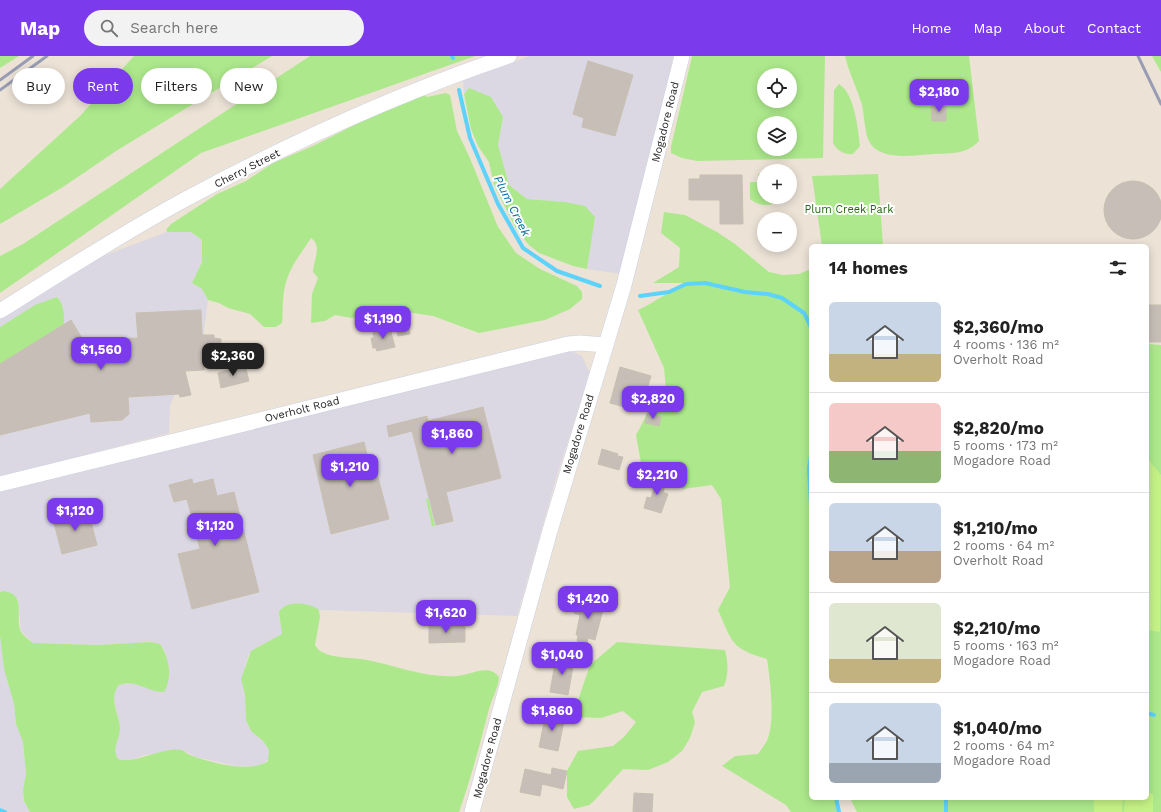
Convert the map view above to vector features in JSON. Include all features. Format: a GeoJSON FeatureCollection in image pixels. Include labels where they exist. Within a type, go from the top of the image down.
{"type":"FeatureCollection","features":[{"type":"Feature","properties":{"kind":"street","name":"Cherry Street"},"geometry":{"type":"LineString","coordinates":[[0,311],[136,228],[240,171],[374,108],[439,81],[509,56]]}},
{"type":"Feature","properties":{"kind":"street","name":"Mogadore Road"},"geometry":{"type":"LineString","coordinates":[[472,812],[549,534],[624,284],[682,56]]}},
{"type":"Feature","properties":{"kind":"street","name":"Overholt Road"},"geometry":{"type":"LineString","coordinates":[[0,484],[568,344],[580,343],[605,345]]}},
{"type":"Feature","properties":{"kind":"shaded area"},"geometry":{"type":"Polygon","coordinates":[[[530,56],[673,56],[665,100],[621,274],[587,269],[590,245],[565,202],[527,199],[509,185],[498,145],[503,117],[469,88],[464,94],[463,80],[530,56]]]}},
{"type":"Feature","properties":{"kind":"shaded area"},"geometry":{"type":"Polygon","coordinates":[[[167,232],[191,232],[202,240],[202,262],[193,283],[202,289],[208,300],[204,331],[204,370],[174,371],[175,394],[170,405],[169,433],[0,477],[0,316],[87,262],[167,232]]]}},
{"type":"Feature","properties":{"kind":"shaded area"},"geometry":{"type":"Polygon","coordinates":[[[571,351],[582,356],[590,373],[557,475],[517,616],[319,610],[304,604],[280,624],[283,630],[282,634],[258,647],[249,654],[241,679],[245,695],[246,720],[251,731],[263,741],[269,750],[270,758],[261,766],[236,766],[196,757],[182,750],[145,755],[126,762],[118,759],[114,752],[120,728],[114,699],[114,691],[119,685],[123,684],[139,684],[146,688],[168,667],[165,651],[160,644],[151,642],[98,645],[33,643],[21,631],[18,599],[3,591],[0,592],[0,491],[571,351]]]}},
{"type":"Feature","properties":{"kind":"shaded area"},"geometry":{"type":"Polygon","coordinates":[[[0,636],[4,669],[14,704],[16,724],[23,742],[26,774],[23,789],[24,801],[30,812],[0,812],[0,636]]]}},
{"type":"Feature","properties":{"kind":"green space"},"geometry":{"type":"Polygon","coordinates":[[[0,56],[19,56],[0,68],[0,56]]]}},
{"type":"Feature","properties":{"kind":"green space"},"geometry":{"type":"Polygon","coordinates":[[[134,56],[272,56],[252,68],[220,68],[220,88],[212,93],[212,68],[141,68],[141,104],[193,104],[116,151],[63,187],[0,224],[0,189],[80,116],[91,104],[133,104],[133,68],[123,68],[134,56]]]}},
{"type":"Feature","properties":{"kind":"green space"},"geometry":{"type":"Polygon","coordinates":[[[310,56],[475,56],[201,153],[0,293],[0,256],[23,244],[237,104],[277,104],[277,78],[310,56]]]}},
{"type":"Feature","properties":{"kind":"green space"},"geometry":{"type":"Polygon","coordinates":[[[692,56],[825,56],[823,158],[697,161],[682,158],[671,153],[671,147],[692,56]]]}},
{"type":"Feature","properties":{"kind":"green space"},"geometry":{"type":"Polygon","coordinates":[[[845,56],[969,56],[979,141],[974,146],[964,151],[908,156],[889,155],[874,148],[868,138],[862,105],[845,56]]]}},
{"type":"Feature","properties":{"kind":"green space"},"geometry":{"type":"Polygon","coordinates":[[[1152,56],[1161,56],[1161,72],[1152,56]]]}},
{"type":"Feature","properties":{"kind":"green space"},"geometry":{"type":"Polygon","coordinates":[[[839,84],[849,96],[857,122],[860,146],[853,154],[842,152],[833,143],[834,90],[839,84]]]}},
{"type":"Feature","properties":{"kind":"green space"},"geometry":{"type":"Polygon","coordinates":[[[469,88],[491,97],[503,117],[498,145],[509,185],[527,199],[565,202],[585,206],[595,217],[587,269],[573,266],[539,253],[529,245],[516,229],[494,185],[489,162],[478,146],[471,129],[464,94],[469,88]]]}},
{"type":"Feature","properties":{"kind":"green space"},"geometry":{"type":"Polygon","coordinates":[[[446,93],[450,95],[457,131],[469,156],[498,227],[516,253],[540,269],[577,286],[582,292],[582,299],[570,309],[545,320],[479,333],[433,316],[400,311],[352,318],[335,315],[325,321],[311,323],[312,294],[318,278],[313,272],[317,249],[315,241],[311,238],[292,268],[285,284],[282,323],[276,327],[264,327],[250,314],[228,308],[219,303],[208,300],[202,289],[192,283],[202,262],[202,240],[191,232],[167,232],[166,230],[171,224],[217,194],[246,181],[273,163],[315,145],[368,118],[424,95],[427,97],[446,93]]]}},
{"type":"Feature","properties":{"kind":"green space","name":"Plum Creek Park"},"geometry":{"type":"Polygon","coordinates":[[[878,174],[883,244],[822,244],[812,176],[878,174]]]}},
{"type":"Feature","properties":{"kind":"green space"},"geometry":{"type":"Polygon","coordinates":[[[750,182],[757,182],[757,203],[750,199],[750,182]]]}},
{"type":"Feature","properties":{"kind":"green space"},"geometry":{"type":"Polygon","coordinates":[[[664,212],[685,215],[717,232],[735,244],[769,272],[783,275],[799,274],[809,270],[809,800],[836,800],[839,812],[791,812],[786,805],[722,766],[735,756],[758,754],[768,738],[772,710],[767,659],[740,648],[735,643],[731,638],[718,610],[730,587],[721,499],[712,485],[683,489],[675,467],[641,463],[636,435],[649,408],[666,389],[664,368],[638,310],[673,290],[696,283],[653,283],[679,267],[680,248],[661,233],[664,212]]]}},
{"type":"Feature","properties":{"kind":"green space"},"geometry":{"type":"Polygon","coordinates":[[[57,297],[63,309],[64,324],[0,364],[0,327],[35,305],[57,297]]]}},
{"type":"Feature","properties":{"kind":"green space"},"geometry":{"type":"Polygon","coordinates":[[[1149,344],[1161,345],[1161,812],[857,812],[851,800],[1149,800],[1149,344]]]}},
{"type":"Feature","properties":{"kind":"green space"},"geometry":{"type":"Polygon","coordinates":[[[1149,460],[1161,475],[1160,632],[1149,630],[1149,460]]]}},
{"type":"Feature","properties":{"kind":"green space"},"geometry":{"type":"Polygon","coordinates":[[[428,498],[435,526],[432,526],[426,499],[428,498]]]}},
{"type":"Feature","properties":{"kind":"green space"},"geometry":{"type":"Polygon","coordinates":[[[3,591],[11,593],[18,601],[19,626],[21,632],[33,643],[98,645],[151,642],[160,644],[166,655],[169,668],[167,686],[164,692],[137,685],[126,684],[119,685],[114,695],[120,728],[115,751],[118,759],[133,760],[174,749],[182,750],[189,755],[198,758],[229,766],[251,767],[268,761],[269,750],[263,741],[251,731],[246,720],[245,695],[241,679],[251,651],[282,634],[279,612],[282,608],[292,604],[309,605],[319,610],[320,617],[315,645],[320,651],[327,654],[338,657],[367,660],[434,675],[457,676],[485,670],[495,673],[499,677],[497,686],[459,812],[30,812],[24,801],[23,789],[26,774],[23,742],[16,724],[14,704],[4,669],[0,636],[0,592],[3,591]]]}},
{"type":"Feature","properties":{"kind":"green space"},"geometry":{"type":"Polygon","coordinates":[[[617,642],[725,650],[728,668],[726,681],[724,686],[702,692],[692,712],[695,722],[690,738],[682,751],[668,762],[648,770],[623,769],[594,801],[589,805],[574,809],[567,797],[567,771],[578,751],[613,746],[624,737],[636,722],[623,711],[601,718],[577,717],[574,712],[590,665],[617,642]]]}},
{"type":"Feature","properties":{"kind":"green space"},"geometry":{"type":"Polygon","coordinates":[[[1149,793],[1153,794],[1153,812],[1124,812],[1125,800],[1149,800],[1149,793]]]}},
{"type":"Feature","properties":{"kind":"green space"},"geometry":{"type":"Polygon","coordinates":[[[1094,800],[1123,800],[1122,812],[1094,812],[1094,800]]]}},
{"type":"Feature","properties":{"kind":"building"},"geometry":{"type":"Polygon","coordinates":[[[588,61],[633,75],[615,136],[582,127],[584,118],[573,114],[588,61]]]}},
{"type":"Feature","properties":{"kind":"building"},"geometry":{"type":"Polygon","coordinates":[[[931,105],[946,105],[946,121],[932,121],[931,105]]]}},
{"type":"Feature","properties":{"kind":"building"},"geometry":{"type":"Polygon","coordinates":[[[700,175],[742,175],[743,224],[720,224],[720,200],[689,200],[689,179],[700,179],[700,175]]]}},
{"type":"Feature","properties":{"kind":"building"},"geometry":{"type":"Polygon","coordinates":[[[1127,181],[1139,181],[1154,189],[1162,204],[1162,216],[1154,231],[1139,239],[1127,239],[1112,231],[1104,216],[1104,204],[1112,189],[1127,181]]]}},
{"type":"Feature","properties":{"kind":"building"},"geometry":{"type":"Polygon","coordinates":[[[1149,305],[1161,305],[1161,342],[1149,342],[1149,305]]]}},
{"type":"Feature","properties":{"kind":"building"},"geometry":{"type":"Polygon","coordinates":[[[201,310],[202,335],[214,335],[214,338],[221,339],[220,350],[203,349],[204,370],[185,371],[191,395],[180,397],[179,394],[128,397],[129,414],[122,420],[91,422],[90,413],[0,435],[0,364],[71,320],[83,340],[138,338],[136,313],[201,310]]]}},
{"type":"Feature","properties":{"kind":"building"},"geometry":{"type":"Polygon","coordinates":[[[408,319],[410,334],[398,336],[396,321],[408,319]]]}},
{"type":"Feature","properties":{"kind":"building"},"geometry":{"type":"Polygon","coordinates":[[[390,329],[395,347],[377,351],[376,348],[373,348],[371,338],[374,338],[373,333],[390,329]]]}},
{"type":"Feature","properties":{"kind":"building"},"geometry":{"type":"Polygon","coordinates":[[[245,365],[249,381],[221,388],[218,373],[245,365]]]}},
{"type":"Feature","properties":{"kind":"building"},"geometry":{"type":"Polygon","coordinates":[[[620,367],[651,376],[647,389],[642,387],[636,410],[610,403],[620,367]]]}},
{"type":"Feature","properties":{"kind":"building"},"geometry":{"type":"Polygon","coordinates":[[[483,407],[501,478],[446,492],[453,521],[436,525],[412,431],[389,437],[387,426],[427,416],[428,421],[483,407]]]}},
{"type":"Feature","properties":{"kind":"building"},"geometry":{"type":"Polygon","coordinates":[[[647,414],[661,417],[659,426],[645,423],[647,414]]]}},
{"type":"Feature","properties":{"kind":"building"},"geometry":{"type":"Polygon","coordinates":[[[364,442],[369,463],[374,462],[389,519],[331,534],[313,455],[364,442]]]}},
{"type":"Feature","properties":{"kind":"building"},"geometry":{"type":"Polygon","coordinates":[[[602,449],[618,454],[617,456],[623,457],[619,470],[598,464],[602,449]]]}},
{"type":"Feature","properties":{"kind":"building"},"geometry":{"type":"Polygon","coordinates":[[[658,475],[667,478],[663,492],[668,494],[661,513],[644,508],[647,497],[651,498],[658,475]]]}},
{"type":"Feature","properties":{"kind":"building"},"geometry":{"type":"Polygon","coordinates":[[[192,479],[193,484],[213,479],[217,496],[234,492],[259,592],[192,609],[178,554],[200,549],[187,499],[174,502],[169,485],[192,479]]]}},
{"type":"Feature","properties":{"kind":"building"},"geometry":{"type":"Polygon","coordinates":[[[88,510],[97,545],[62,554],[53,519],[88,510]]]}},
{"type":"Feature","properties":{"kind":"building"},"geometry":{"type":"Polygon","coordinates":[[[578,599],[604,606],[595,640],[588,638],[587,643],[577,641],[578,635],[576,635],[580,615],[574,613],[578,599]]]}},
{"type":"Feature","properties":{"kind":"building"},"geometry":{"type":"Polygon","coordinates":[[[429,624],[465,627],[465,642],[429,643],[429,624]]]}},
{"type":"Feature","properties":{"kind":"building"},"geometry":{"type":"Polygon","coordinates":[[[556,658],[574,661],[568,695],[550,692],[556,658]]]}},
{"type":"Feature","properties":{"kind":"building"},"geometry":{"type":"Polygon","coordinates":[[[546,713],[565,716],[558,751],[539,747],[546,713]]]}},
{"type":"Feature","properties":{"kind":"building"},"geometry":{"type":"Polygon","coordinates":[[[552,768],[567,771],[563,789],[542,784],[540,796],[520,792],[525,769],[551,775],[552,768]]]}},
{"type":"Feature","properties":{"kind":"building"},"geometry":{"type":"Polygon","coordinates":[[[634,793],[653,794],[652,812],[633,812],[634,793]]]}},
{"type":"Feature","properties":{"kind":"waterway","name":"Plum Creek"},"geometry":{"type":"LineString","coordinates":[[459,90],[470,138],[498,204],[523,248],[557,271],[600,286]]}},
{"type":"Feature","properties":{"kind":"waterway","name":"Plum Creek"},"geometry":{"type":"LineString","coordinates":[[640,296],[669,292],[686,284],[705,283],[745,292],[768,294],[782,298],[804,313],[809,323]]}},
{"type":"Feature","properties":{"kind":"waterway"},"geometry":{"type":"LineString","coordinates":[[1149,714],[1154,715]]}},
{"type":"Feature","properties":{"kind":"waterway","name":"Plum Creek"},"geometry":{"type":"LineString","coordinates":[[836,800],[839,812]]}},
{"type":"Feature","properties":{"kind":"waterway"},"geometry":{"type":"LineString","coordinates":[[946,800],[946,812]]}},
{"type":"Feature","properties":{"kind":"waterway"},"geometry":{"type":"LineString","coordinates":[[0,810],[5,812]]}},
{"type":"Feature","properties":{"kind":"railway"},"geometry":{"type":"LineString","coordinates":[[0,80],[33,56]]}},
{"type":"Feature","properties":{"kind":"railway"},"geometry":{"type":"LineString","coordinates":[[0,90],[47,56]]}},
{"type":"Feature","properties":{"kind":"railway"},"geometry":{"type":"LineString","coordinates":[[1138,56],[1161,104]]}}]}
